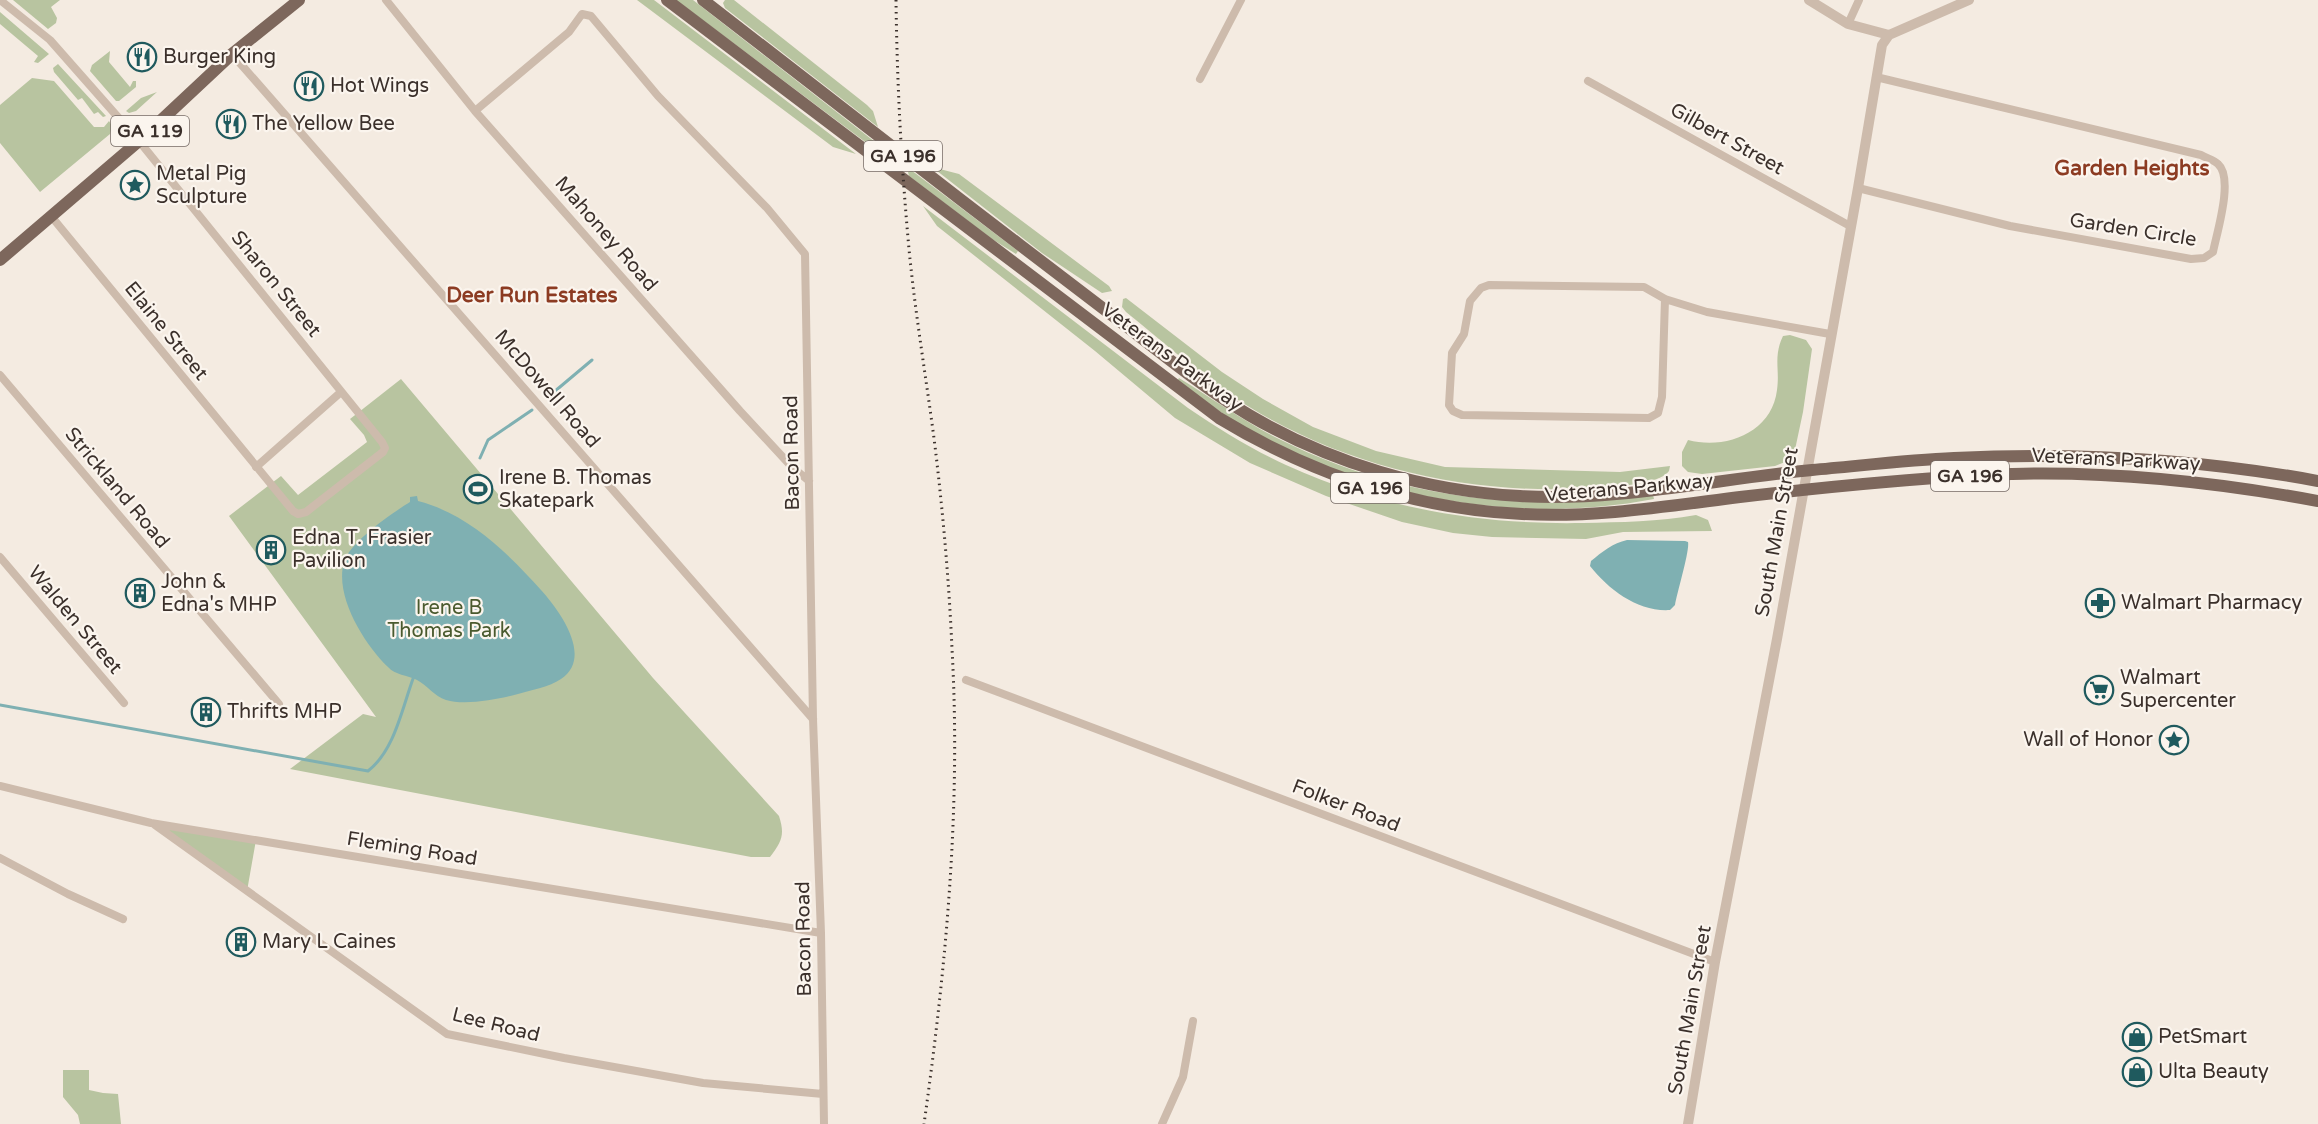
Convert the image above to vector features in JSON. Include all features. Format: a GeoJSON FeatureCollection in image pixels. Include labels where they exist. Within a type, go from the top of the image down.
{"type":"FeatureCollection","features":[{"type":"Feature","properties":{"kind":"main road","name":"GA 119"},"geometry":{"type":"LineString","coordinates":[[0,260],[139,141],[232,54],[299,0]]}},
{"type":"Feature","properties":{"kind":"main road","name":"Veterans Parkway"},"geometry":{"type":"LineString","coordinates":[[667,0],[1182,392],[1245,433],[1298,460],[1354,482],[1411,499],[1470,510],[1520,514],[1572,515],[1625,512],[1803,489],[1972,476],[2053,475],[2158,478],[2237,487],[2318,501]]}},
{"type":"Feature","properties":{"kind":"main road","name":"Veterans Parkway"},"geometry":{"type":"LineString","coordinates":[[703,0],[1171,361],[1229,402],[1279,431],[1360,465],[1416,481],[1473,491],[1521,496],[1572,497],[1623,493],[1806,470],[1953,458],[2088,457],[2239,469],[2318,481]]}},
{"type":"Feature","properties":{"kind":"street","name":"Sharon Street"},"geometry":{"type":"LineString","coordinates":[[0,0],[50,40],[139,141],[385,448],[383,452],[303,514],[289,508],[256,467]]}},
{"type":"Feature","properties":{"kind":"street","name":"Mahoney Road"},"geometry":{"type":"LineString","coordinates":[[386,0],[475,111],[740,411],[791,466],[809,481]]}},
{"type":"Feature","properties":{"kind":"street"},"geometry":{"type":"LineString","coordinates":[[1200,79],[1241,0]]}},
{"type":"Feature","properties":{"kind":"street"},"geometry":{"type":"LineString","coordinates":[[1809,0],[1848,24],[1889,35],[1969,0]]}},
{"type":"Feature","properties":{"kind":"street"},"geometry":{"type":"LineString","coordinates":[[1848,24],[1859,0]]}},
{"type":"Feature","properties":{"kind":"street","name":"Bacon Road"},"geometry":{"type":"LineString","coordinates":[[475,111],[569,32],[582,14],[591,16],[658,96],[767,208],[805,254],[813,719],[821,933],[824,1124]]}},
{"type":"Feature","properties":{"kind":"street","name":"South Main Street"},"geometry":{"type":"LineString","coordinates":[[1688,1124],[1715,962],[1858,188],[1876,77],[1882,45],[1889,35]]}},
{"type":"Feature","properties":{"kind":"street","name":"McDowell Road"},"geometry":{"type":"LineString","coordinates":[[232,54],[813,719]]}},
{"type":"Feature","properties":{"kind":"street","name":"Garden Circle"},"geometry":{"type":"LineString","coordinates":[[1858,188],[2010,226],[2191,259],[2204,258],[2212,252],[2222,206],[2226,179],[2219,164],[2201,155],[1876,77]]}},
{"type":"Feature","properties":{"kind":"street","name":"Gilbert Street"},"geometry":{"type":"LineString","coordinates":[[1588,81],[1850,226]]}},
{"type":"Feature","properties":{"kind":"street","name":"Elaine Street"},"geometry":{"type":"LineString","coordinates":[[51,216],[256,467]]}},
{"type":"Feature","properties":{"kind":"street"},"geometry":{"type":"LineString","coordinates":[[1665,299],[1662,397],[1658,413],[1649,418],[1462,415],[1453,411],[1449,405],[1452,353],[1464,334],[1470,301],[1481,288],[1489,285],[1644,287],[1665,299],[1707,312],[1830,334]]}},
{"type":"Feature","properties":{"kind":"street","name":"Strickland Road"},"geometry":{"type":"LineString","coordinates":[[0,375],[279,704]]}},
{"type":"Feature","properties":{"kind":"street"},"geometry":{"type":"LineString","coordinates":[[256,467],[341,392]]}},
{"type":"Feature","properties":{"kind":"street","name":"Walden Street"},"geometry":{"type":"LineString","coordinates":[[0,557],[124,703]]}},
{"type":"Feature","properties":{"kind":"street","name":"Folker Road"},"geometry":{"type":"LineString","coordinates":[[966,680],[1715,962]]}},
{"type":"Feature","properties":{"kind":"street","name":"Fleming Road"},"geometry":{"type":"LineString","coordinates":[[0,786],[151,823],[821,933]]}},
{"type":"Feature","properties":{"kind":"street","name":"Lee Road"},"geometry":{"type":"LineString","coordinates":[[151,823],[447,1034],[703,1083],[823,1094]]}},
{"type":"Feature","properties":{"kind":"street"},"geometry":{"type":"LineString","coordinates":[[0,858],[68,894],[123,919]]}},
{"type":"Feature","properties":{"kind":"street"},"geometry":{"type":"LineString","coordinates":[[1162,1124],[1183,1077],[1193,1021]]}},
{"type":"Feature","properties":{"kind":"green space"},"geometry":{"type":"Polygon","coordinates":[[[13,0],[60,0],[51,7],[57,18],[56,23],[48,29],[13,0]]]}},
{"type":"Feature","properties":{"kind":"green space"},"geometry":{"type":"Polygon","coordinates":[[[637,0],[654,0],[856,154],[833,147],[637,0]]]}},
{"type":"Feature","properties":{"kind":"green space"},"geometry":{"type":"Polygon","coordinates":[[[676,0],[693,0],[893,156],[893,161],[892,162],[676,0]]]}},
{"type":"Feature","properties":{"kind":"green space"},"geometry":{"type":"Polygon","coordinates":[[[725,0],[734,0],[867,105],[873,111],[878,127],[725,8],[723,3],[725,0]]]}},
{"type":"Feature","properties":{"kind":"green space"},"geometry":{"type":"Polygon","coordinates":[[[0,12],[49,54],[38,63],[34,62],[38,56],[0,24],[0,12]]]}},
{"type":"Feature","properties":{"kind":"green space"},"geometry":{"type":"Polygon","coordinates":[[[110,51],[109,62],[130,87],[133,81],[136,81],[136,87],[119,101],[116,101],[90,71],[92,65],[110,51]]]}},
{"type":"Feature","properties":{"kind":"green space"},"geometry":{"type":"Polygon","coordinates":[[[58,64],[106,116],[103,117],[98,112],[94,114],[82,98],[78,100],[54,72],[53,68],[58,64]]]}},
{"type":"Feature","properties":{"kind":"green space"},"geometry":{"type":"Polygon","coordinates":[[[32,78],[54,81],[94,127],[104,127],[109,121],[112,126],[110,134],[40,192],[0,143],[0,105],[32,78]]]}},
{"type":"Feature","properties":{"kind":"green space"},"geometry":{"type":"Polygon","coordinates":[[[157,92],[136,111],[129,113],[126,111],[141,98],[157,92]]]}},
{"type":"Feature","properties":{"kind":"green space"},"geometry":{"type":"Polygon","coordinates":[[[932,167],[959,174],[1109,286],[1112,291],[1102,293],[1042,253],[932,167]]]}},
{"type":"Feature","properties":{"kind":"green space"},"geometry":{"type":"Polygon","coordinates":[[[911,170],[1018,251],[1016,254],[992,239],[909,176],[908,172],[911,170]]]}},
{"type":"Feature","properties":{"kind":"green space"},"geometry":{"type":"Polygon","coordinates":[[[923,206],[1188,408],[1260,452],[1322,480],[1394,503],[1469,517],[1506,521],[1583,523],[1654,520],[1696,515],[1708,520],[1712,531],[1623,532],[1586,539],[1492,537],[1453,533],[1402,522],[1326,496],[1250,463],[1175,418],[1095,351],[937,226],[923,206]]]}},
{"type":"Feature","properties":{"kind":"green space"},"geometry":{"type":"Polygon","coordinates":[[[1126,298],[1222,372],[1263,399],[1313,427],[1376,451],[1445,467],[1620,472],[1670,466],[1669,471],[1664,476],[1645,482],[1609,487],[1544,489],[1496,487],[1402,471],[1356,457],[1312,440],[1270,419],[1229,394],[1126,312],[1122,307],[1123,299],[1126,298]]]}},
{"type":"Feature","properties":{"kind":"green space"},"geometry":{"type":"Polygon","coordinates":[[[1790,335],[1806,340],[1812,349],[1803,412],[1793,459],[1775,466],[1702,474],[1688,472],[1682,466],[1682,452],[1688,440],[1717,442],[1731,440],[1744,435],[1766,417],[1773,405],[1777,390],[1777,357],[1780,343],[1783,336],[1790,335]]]}},
{"type":"Feature","properties":{"kind":"green space"},"geometry":{"type":"Polygon","coordinates":[[[1179,378],[1277,438],[1368,475],[1414,487],[1460,496],[1508,501],[1556,502],[1653,495],[1654,499],[1601,507],[1547,509],[1494,506],[1441,499],[1389,487],[1338,471],[1289,450],[1225,415],[1177,381],[1179,378]]]}},
{"type":"Feature","properties":{"kind":"green space","name":"Irene B Thomas Park"},"geometry":{"type":"Polygon","coordinates":[[[401,379],[653,678],[779,816],[782,828],[781,838],[770,857],[751,857],[290,769],[363,714],[376,717],[229,516],[281,476],[298,495],[367,442],[350,419],[401,379]]]}},
{"type":"Feature","properties":{"kind":"green space"},"geometry":{"type":"Polygon","coordinates":[[[167,825],[256,840],[247,891],[165,831],[167,825]]]}},
{"type":"Feature","properties":{"kind":"green space"},"geometry":{"type":"Polygon","coordinates":[[[63,1070],[89,1070],[89,1090],[118,1094],[121,1124],[80,1124],[78,1115],[63,1097],[63,1070]]]}},
{"type":"Feature","properties":{"kind":"water"},"geometry":{"type":"Polygon","coordinates":[[[417,496],[418,501],[454,515],[486,536],[528,576],[556,609],[564,621],[574,646],[574,659],[570,670],[561,679],[540,688],[502,698],[454,702],[442,698],[417,680],[391,670],[379,658],[361,633],[347,604],[343,590],[344,562],[363,537],[410,502],[410,497],[417,496]]]}},
{"type":"Feature","properties":{"kind":"water"},"geometry":{"type":"Polygon","coordinates":[[[1627,540],[1688,542],[1675,605],[1670,610],[1658,610],[1625,598],[1590,566],[1591,561],[1604,551],[1627,540]]]}},
{"type":"Feature","properties":{"kind":"waterway"},"geometry":{"type":"LineString","coordinates":[[548,397],[592,360]]}},
{"type":"Feature","properties":{"kind":"waterway"},"geometry":{"type":"LineString","coordinates":[[480,458],[488,440],[532,410]]}},
{"type":"Feature","properties":{"kind":"waterway"},"geometry":{"type":"LineString","coordinates":[[0,705],[368,771],[385,752],[391,740],[414,676]]}},
{"type":"Feature","properties":{"kind":"railway"},"geometry":{"type":"LineString","coordinates":[[896,0],[901,149],[913,290],[935,446],[943,522],[951,624],[954,709],[955,768],[950,887],[939,1006],[924,1124]]}},
{"type":"Feature","properties":{"kind":"place","name":"Burger King"},"geometry":{"type":"Point","coordinates":[142,57]}},
{"type":"Feature","properties":{"kind":"place","name":"Hot Wings"},"geometry":{"type":"Point","coordinates":[309,86]}},
{"type":"Feature","properties":{"kind":"place","name":"The Yellow Bee"},"geometry":{"type":"Point","coordinates":[231,124]}},
{"type":"Feature","properties":{"kind":"place","name":"Metal Pig Sculpture"},"geometry":{"type":"Point","coordinates":[135,185]}},
{"type":"Feature","properties":{"kind":"place","name":"Irene B. Thomas Skatepark"},"geometry":{"type":"Point","coordinates":[478,489]}},
{"type":"Feature","properties":{"kind":"place","name":"Edna T. Frasier Pavilion"},"geometry":{"type":"Point","coordinates":[271,550]}},
{"type":"Feature","properties":{"kind":"place","name":"John & Edna's MHP"},"geometry":{"type":"Point","coordinates":[140,593]}},
{"type":"Feature","properties":{"kind":"place","name":"Walmart Pharmacy"},"geometry":{"type":"Point","coordinates":[2100,603]}},
{"type":"Feature","properties":{"kind":"place","name":"Walmart Supercenter"},"geometry":{"type":"Point","coordinates":[2099,690]}},
{"type":"Feature","properties":{"kind":"place","name":"Thrifts MHP"},"geometry":{"type":"Point","coordinates":[206,712]}},
{"type":"Feature","properties":{"kind":"place","name":"Wall of Honor"},"geometry":{"type":"Point","coordinates":[2174,740]}},
{"type":"Feature","properties":{"kind":"place","name":"Mary L Caines"},"geometry":{"type":"Point","coordinates":[241,942]}},
{"type":"Feature","properties":{"kind":"place","name":"PetSmart"},"geometry":{"type":"Point","coordinates":[2137,1037]}},
{"type":"Feature","properties":{"kind":"place","name":"Ulta Beauty"},"geometry":{"type":"Point","coordinates":[2137,1072]}},
{"type":"Feature","properties":{"kind":"district","name":"Garden Heights"},"geometry":{"type":"Point","coordinates":[2132,168]}},
{"type":"Feature","properties":{"kind":"district","name":"Deer Run Estates"},"geometry":{"type":"Point","coordinates":[532,295]}}]}
